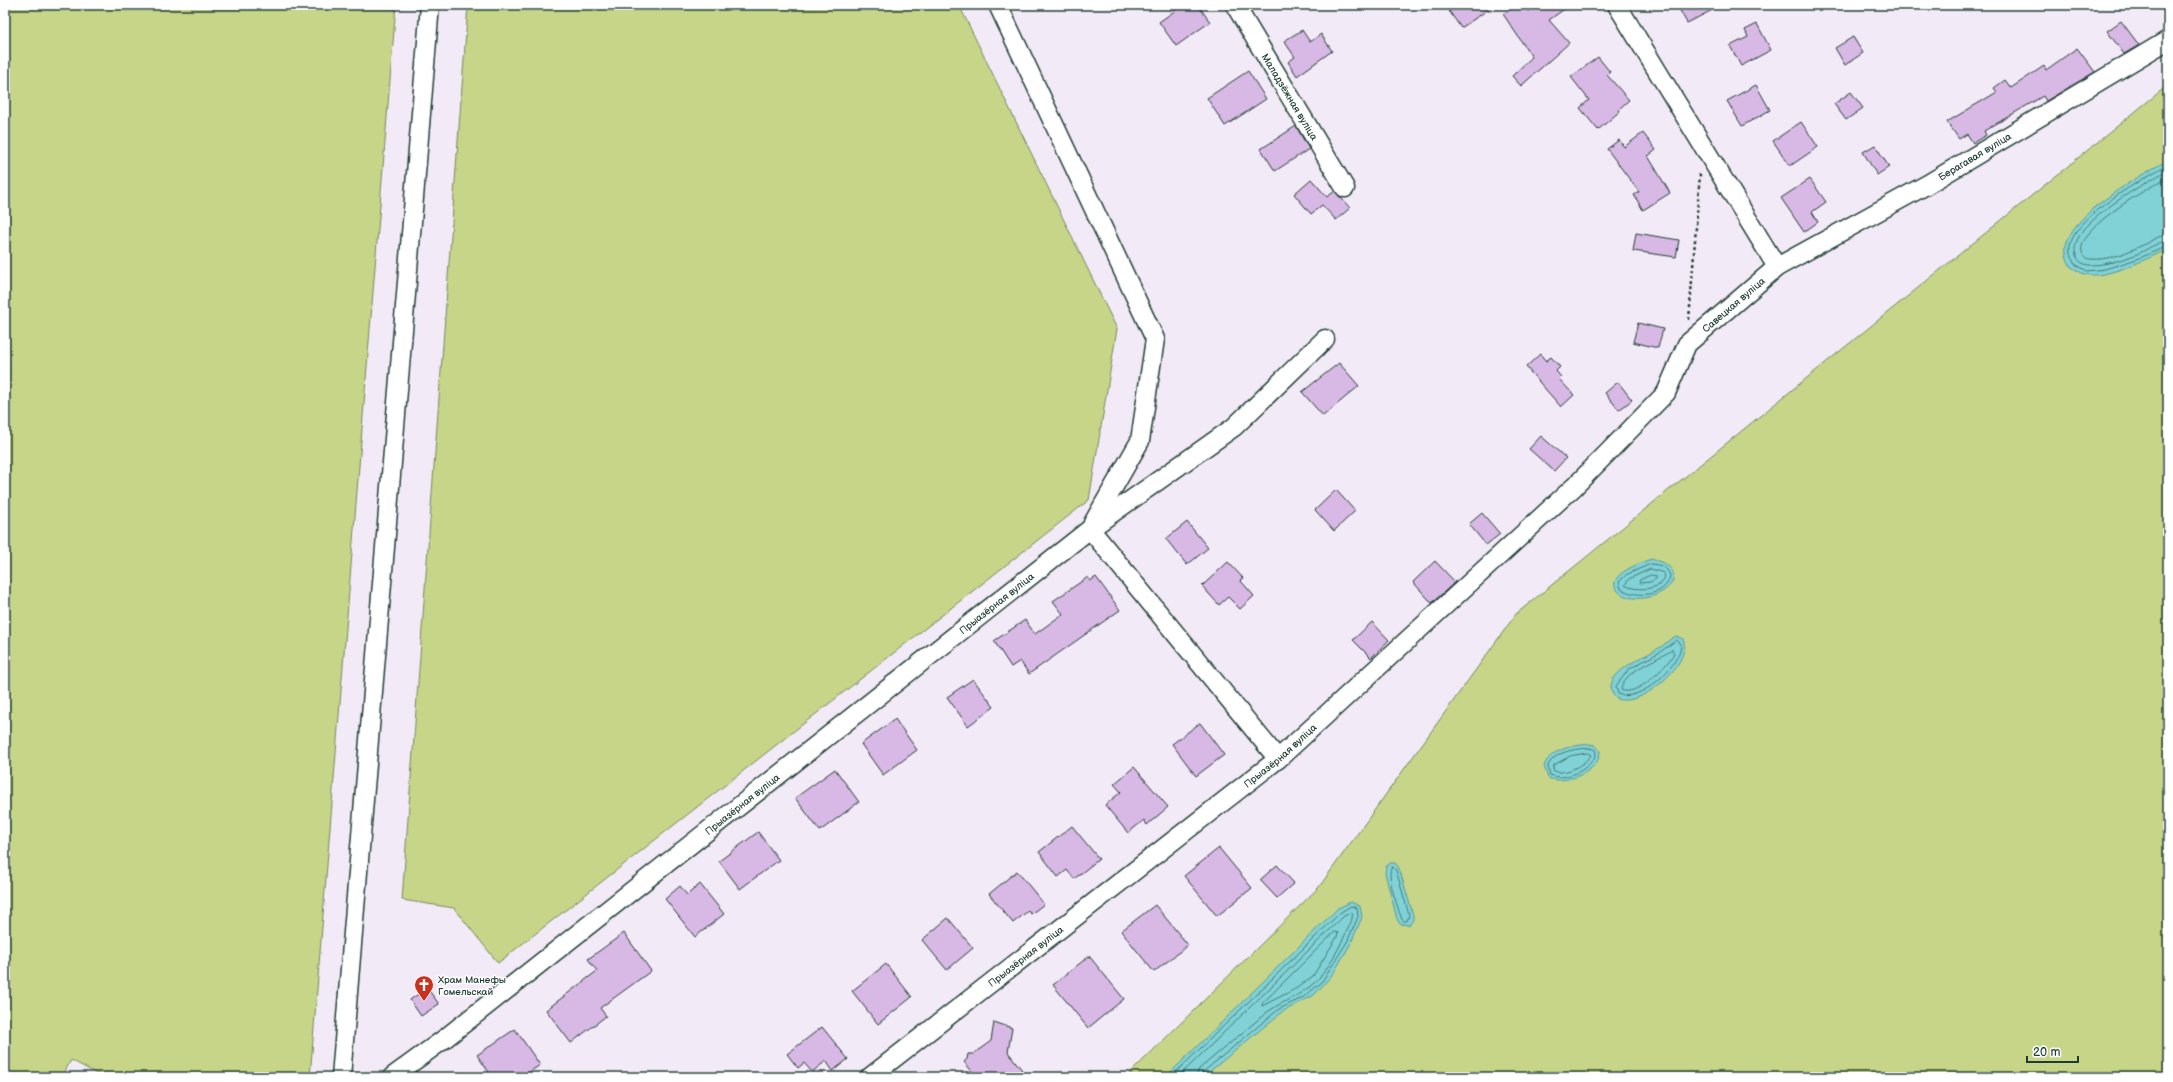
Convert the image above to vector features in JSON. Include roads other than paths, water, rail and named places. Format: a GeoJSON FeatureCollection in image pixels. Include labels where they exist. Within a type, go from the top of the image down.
{"type":"FeatureCollection","features":[{"type":"Feature","properties":{"kind":"street"},"geometry":{"type":"LineString","coordinates":[[341,1077],[430,5]]}},
{"type":"Feature","properties":{"kind":"street"},"geometry":{"type":"LineString","coordinates":[[998,5],[1155,339],[1140,441],[1090,529],[1278,759]]}},
{"type":"Feature","properties":{"kind":"street","name":"Маладзёжная вуліца"},"geometry":{"type":"LineString","coordinates":[[1235,5],[1345,188]]}},
{"type":"Feature","properties":{"kind":"street"},"geometry":{"type":"LineString","coordinates":[[1617,5],[1777,267]]}},
{"type":"Feature","properties":{"kind":"street","name":"Берагавая вуліца"},"geometry":{"type":"LineString","coordinates":[[1777,267],[1928,184],[2168,40]]}},
{"type":"Feature","properties":{"kind":"street","name":"Савецкая вуліца"},"geometry":{"type":"LineString","coordinates":[[1487,567],[1575,486],[1666,393],[1687,344],[1777,267]]}},
{"type":"Feature","properties":{"kind":"street","name":"Прыазёрная вуліца"},"geometry":{"type":"LineString","coordinates":[[392,1077],[443,1040],[1090,529],[1234,427],[1325,339]]}},
{"type":"Feature","properties":{"kind":"street","name":"Прыазёрная вуліца"},"geometry":{"type":"LineString","coordinates":[[870,1077],[1278,759],[1487,567]]}},
{"type":"Feature","properties":{"kind":"water"},"geometry":{"type":"Polygon","coordinates":[[[2168,160],[2168,249],[2127,267],[2104,274],[2085,274],[2071,267],[2066,253],[2068,240],[2076,226],[2089,212],[2105,199],[2168,160]]]}},
{"type":"Feature","properties":{"kind":"water"},"geometry":{"type":"Polygon","coordinates":[[[1651,559],[1664,564],[1672,570],[1674,577],[1671,584],[1665,590],[1656,595],[1645,598],[1631,598],[1624,596],[1617,590],[1615,585],[1616,579],[1620,575],[1626,570],[1651,559]]]}},
{"type":"Feature","properties":{"kind":"water"},"geometry":{"type":"Polygon","coordinates":[[[1676,636],[1683,639],[1684,648],[1681,659],[1665,679],[1643,695],[1632,699],[1622,700],[1615,697],[1611,686],[1613,679],[1619,672],[1661,647],[1676,636]]]}},
{"type":"Feature","properties":{"kind":"water"},"geometry":{"type":"Polygon","coordinates":[[[1590,744],[1595,745],[1600,751],[1594,765],[1588,771],[1563,780],[1548,778],[1544,766],[1552,755],[1563,749],[1590,744]]]}},
{"type":"Feature","properties":{"kind":"water"},"geometry":{"type":"Polygon","coordinates":[[[1390,863],[1395,863],[1399,868],[1413,915],[1413,920],[1409,925],[1400,924],[1397,919],[1385,873],[1386,867],[1390,863]]]}},
{"type":"Feature","properties":{"kind":"water"},"geometry":{"type":"Polygon","coordinates":[[[1351,902],[1360,906],[1362,917],[1351,943],[1333,974],[1314,995],[1282,1012],[1203,1077],[1166,1077],[1338,908],[1351,902]]]}},
{"type":"Feature","properties":{"kind":"place","name":"Храм Манефы Гомельскай"},"geometry":{"type":"Point","coordinates":[424,1002]}}]}
